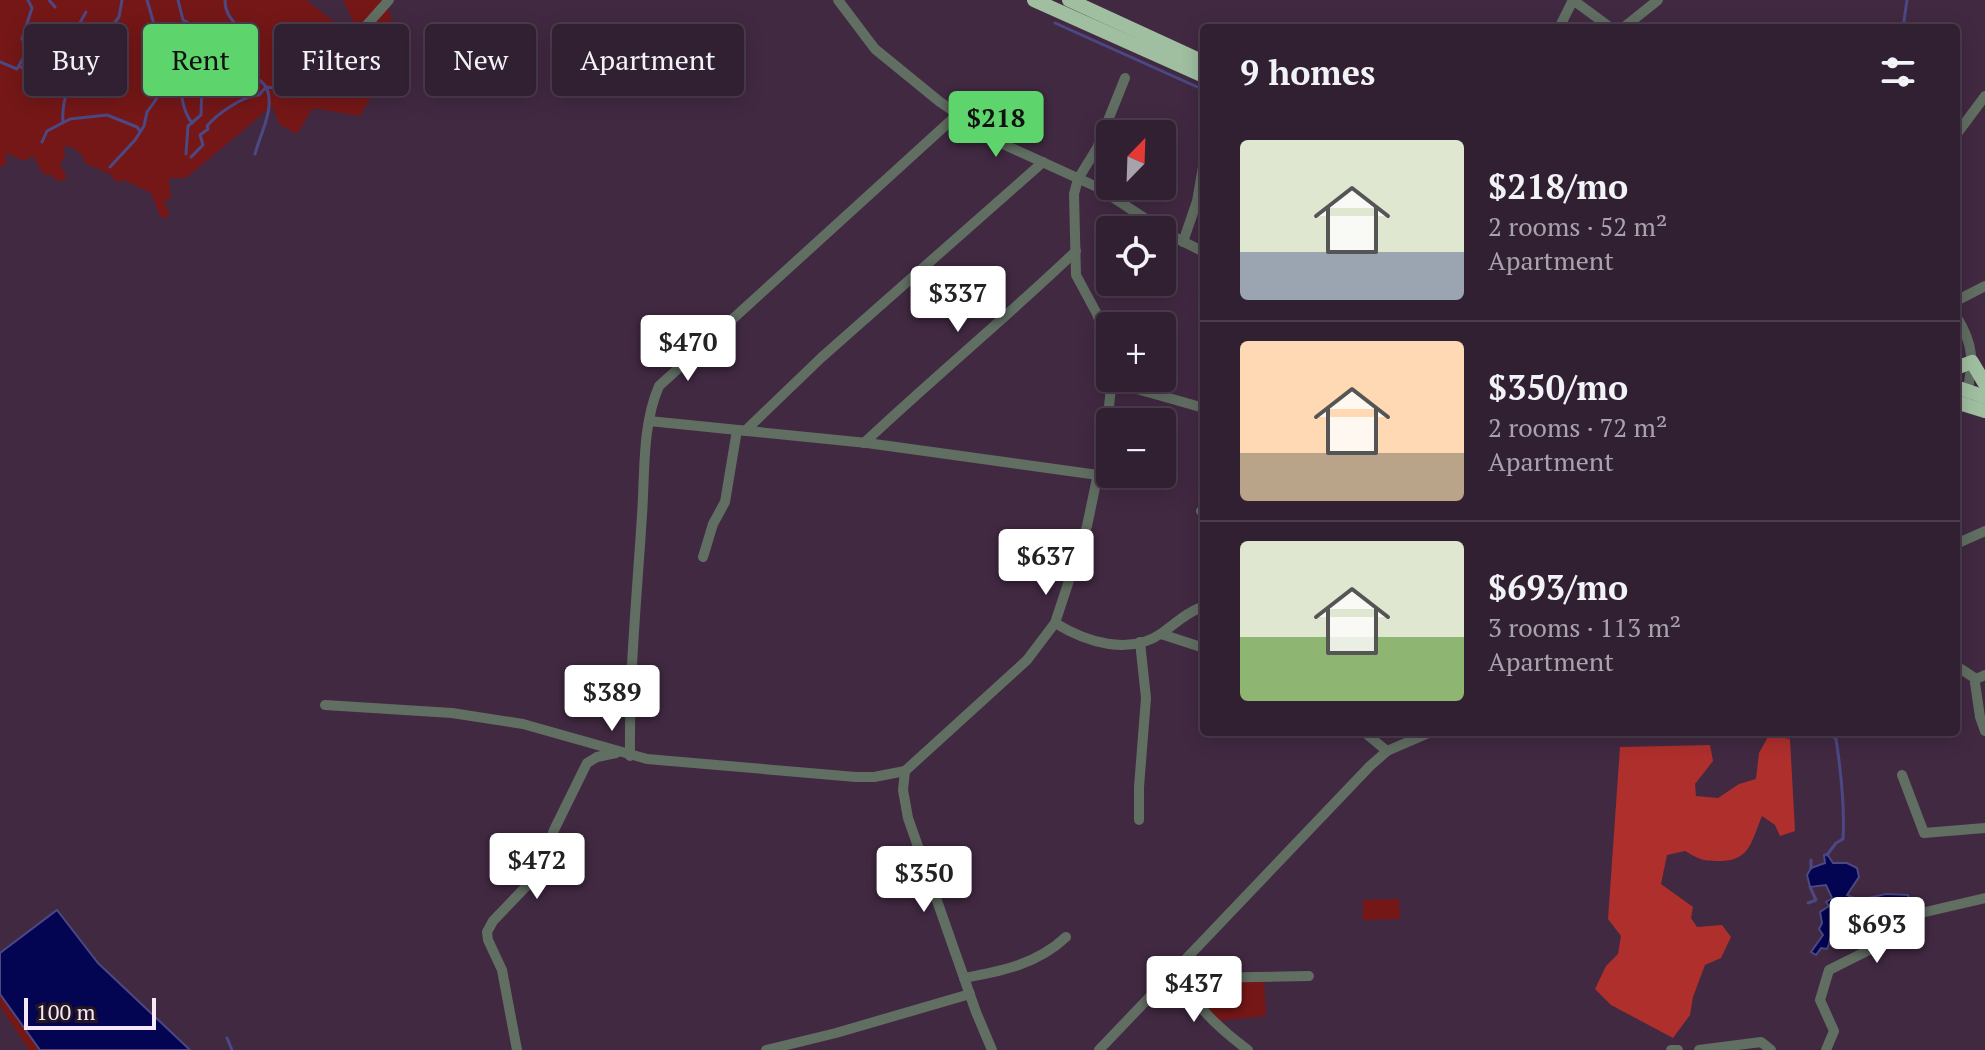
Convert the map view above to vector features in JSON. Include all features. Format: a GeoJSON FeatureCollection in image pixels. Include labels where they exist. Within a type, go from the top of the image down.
{"type":"FeatureCollection","features":[{"type":"Feature","properties":{"kind":"highway"},"geometry":{"type":"LineString","coordinates":[[1034,0],[1200,74]]}},
{"type":"Feature","properties":{"kind":"highway"},"geometry":{"type":"LineString","coordinates":[[1069,0],[1200,60]]}},
{"type":"Feature","properties":{"kind":"highway"},"geometry":{"type":"LineString","coordinates":[[1960,366],[1972,362],[1985,384]]}},
{"type":"Feature","properties":{"kind":"highway"},"geometry":{"type":"LineString","coordinates":[[1961,396],[1985,397]]}},
{"type":"Feature","properties":{"kind":"highway"},"geometry":{"type":"LineString","coordinates":[[1961,396],[1985,411]]}},
{"type":"Feature","properties":{"kind":"street"},"geometry":{"type":"LineString","coordinates":[[368,24],[389,0]]}},
{"type":"Feature","properties":{"kind":"street"},"geometry":{"type":"LineString","coordinates":[[838,0],[875,49],[958,114],[1005,145],[1121,201],[1200,250]]}},
{"type":"Feature","properties":{"kind":"street"},"geometry":{"type":"LineString","coordinates":[[1561,24],[1573,0],[1606,24]]}},
{"type":"Feature","properties":{"kind":"street"},"geometry":{"type":"LineString","coordinates":[[1628,24],[1658,0]]}},
{"type":"Feature","properties":{"kind":"street"},"geometry":{"type":"LineString","coordinates":[[1096,312],[1076,275],[1074,194],[1125,78]]}},
{"type":"Feature","properties":{"kind":"street"},"geometry":{"type":"LineString","coordinates":[[1960,130],[1985,96]]}},
{"type":"Feature","properties":{"kind":"street"},"geometry":{"type":"LineString","coordinates":[[630,756],[635,603],[649,421],[651,404],[659,386],[958,114]]}},
{"type":"Feature","properties":{"kind":"street"},"geometry":{"type":"LineString","coordinates":[[703,557],[713,524],[725,502],[741,431],[1043,162]]}},
{"type":"Feature","properties":{"kind":"street"},"geometry":{"type":"LineString","coordinates":[[1183,242],[1200,184]]}},
{"type":"Feature","properties":{"kind":"street"},"geometry":{"type":"LineString","coordinates":[[864,443],[1076,251]]}},
{"type":"Feature","properties":{"kind":"street"},"geometry":{"type":"LineString","coordinates":[[1960,299],[1985,286]]}},
{"type":"Feature","properties":{"kind":"street"},"geometry":{"type":"LineString","coordinates":[[1960,322],[1969,337],[1972,362],[1961,396]]}},
{"type":"Feature","properties":{"kind":"street"},"geometry":{"type":"LineString","coordinates":[[1151,392],[1200,407]]}},
{"type":"Feature","properties":{"kind":"street"},"geometry":{"type":"LineString","coordinates":[[649,421],[864,443],[1096,475]]}},
{"type":"Feature","properties":{"kind":"street"},"geometry":{"type":"LineString","coordinates":[[325,705],[452,713],[512,722],[617,753],[696,765],[856,777],[905,771],[1027,660],[1055,623],[1087,526],[1096,484]]}},
{"type":"Feature","properties":{"kind":"street"},"geometry":{"type":"LineString","coordinates":[[1960,542],[1985,531]]}},
{"type":"Feature","properties":{"kind":"street"},"geometry":{"type":"LineString","coordinates":[[1055,623],[1086,640],[1104,644],[1140,642],[1161,634],[1200,608]]}},
{"type":"Feature","properties":{"kind":"street"},"geometry":{"type":"LineString","coordinates":[[1161,634],[1200,647]]}},
{"type":"Feature","properties":{"kind":"street"},"geometry":{"type":"LineString","coordinates":[[1139,820],[1146,698],[1140,642]]}},
{"type":"Feature","properties":{"kind":"street"},"geometry":{"type":"LineString","coordinates":[[1960,669],[1980,677],[1976,696],[1985,731]]}},
{"type":"Feature","properties":{"kind":"street"},"geometry":{"type":"LineString","coordinates":[[1369,736],[1387,751]]}},
{"type":"Feature","properties":{"kind":"street"},"geometry":{"type":"LineString","coordinates":[[1099,1050],[1334,802],[1387,751],[1422,736]]}},
{"type":"Feature","properties":{"kind":"street"},"geometry":{"type":"LineString","coordinates":[[517,1050],[502,970],[487,932],[493,921],[538,874],[554,830],[587,763],[597,757],[617,753]]}},
{"type":"Feature","properties":{"kind":"street"},"geometry":{"type":"LineString","coordinates":[[905,771],[903,790],[908,818],[992,1050]]}},
{"type":"Feature","properties":{"kind":"street"},"geometry":{"type":"LineString","coordinates":[[1902,775],[1924,833],[1985,828]]}},
{"type":"Feature","properties":{"kind":"street"},"geometry":{"type":"LineString","coordinates":[[1826,1050],[1832,1039],[1833,1025],[1820,1000],[1829,970],[1891,938],[1910,918],[1985,898]]}},
{"type":"Feature","properties":{"kind":"street"},"geometry":{"type":"LineString","coordinates":[[964,978],[1013,969],[1043,956],[1066,937]]}},
{"type":"Feature","properties":{"kind":"street"},"geometry":{"type":"LineString","coordinates":[[1177,969],[1194,978],[1309,976]]}},
{"type":"Feature","properties":{"kind":"street"},"geometry":{"type":"LineString","coordinates":[[1177,969],[1182,982],[1197,1002],[1248,1050]]}},
{"type":"Feature","properties":{"kind":"street"},"geometry":{"type":"LineString","coordinates":[[766,1050],[786,1048],[970,994]]}},
{"type":"Feature","properties":{"kind":"street"},"geometry":{"type":"LineString","coordinates":[[1699,1050],[1761,1042],[1771,1050]]}},
{"type":"Feature","properties":{"kind":"street"},"geometry":{"type":"LineString","coordinates":[[1671,1050],[1678,1050]]}},
{"type":"Feature","properties":{"kind":"shaded area"},"geometry":{"type":"Polygon","coordinates":[[[0,0],[306,0],[337,24],[274,24],[274,96],[372,96],[360,116],[313,108],[297,134],[280,125],[272,106],[186,178],[169,178],[171,199],[164,200],[169,213],[167,219],[160,216],[151,193],[124,180],[116,182],[110,174],[86,164],[72,148],[64,146],[65,156],[60,165],[67,177],[60,182],[49,174],[44,175],[33,156],[24,161],[6,153],[6,166],[0,166],[0,0]]]}},
{"type":"Feature","properties":{"kind":"shaded area"},"geometry":{"type":"Polygon","coordinates":[[[343,0],[386,0],[393,24],[354,24],[343,0]]]}},
{"type":"Feature","properties":{"kind":"shaded area"},"geometry":{"type":"Polygon","coordinates":[[[1768,736],[1790,739],[1795,831],[1780,836],[1775,825],[1762,816],[1749,847],[1732,860],[1702,859],[1685,851],[1667,855],[1661,884],[1693,907],[1691,918],[1697,927],[1722,925],[1731,937],[1721,958],[1705,965],[1690,1015],[1673,1038],[1611,1005],[1595,989],[1606,966],[1618,954],[1621,936],[1608,919],[1620,747],[1710,745],[1713,761],[1695,784],[1696,796],[1718,798],[1739,784],[1756,779],[1759,753],[1768,736]]]}},
{"type":"Feature","properties":{"kind":"shaded area"},"geometry":{"type":"Polygon","coordinates":[[[1827,854],[1833,863],[1847,863],[1857,868],[1859,877],[1847,895],[1859,900],[1886,894],[1908,895],[1909,901],[1898,933],[1889,930],[1886,940],[1862,919],[1842,919],[1838,909],[1833,917],[1827,949],[1821,948],[1816,955],[1811,952],[1823,935],[1819,929],[1822,923],[1820,912],[1829,906],[1826,902],[1832,898],[1826,885],[1810,887],[1807,875],[1811,868],[1825,863],[1824,855],[1827,854]]]}},
{"type":"Feature","properties":{"kind":"shaded area"},"geometry":{"type":"Polygon","coordinates":[[[1399,899],[1400,919],[1363,920],[1363,900],[1399,899]]]}},
{"type":"Feature","properties":{"kind":"shaded area"},"geometry":{"type":"Polygon","coordinates":[[[57,910],[98,963],[190,1050],[40,1050],[0,994],[0,953],[57,910]]]}},
{"type":"Feature","properties":{"kind":"shaded area"},"geometry":{"type":"Polygon","coordinates":[[[1183,977],[1264,980],[1266,1016],[1218,1021],[1197,999],[1183,977]]]}},
{"type":"Feature","properties":{"kind":"shaded area"},"geometry":{"type":"Polygon","coordinates":[[[0,994],[40,1050],[29,1050],[0,1006],[0,994]]]}},
{"type":"Feature","properties":{"kind":"waterway"},"geometry":{"type":"LineString","coordinates":[[0,62],[17,69],[29,48],[22,39],[32,8],[28,0]]}},
{"type":"Feature","properties":{"kind":"waterway"},"geometry":{"type":"LineString","coordinates":[[49,0],[55,7]]}},
{"type":"Feature","properties":{"kind":"waterway"},"geometry":{"type":"LineString","coordinates":[[63,122],[65,98],[77,67],[119,17],[122,0]]}},
{"type":"Feature","properties":{"kind":"waterway"},"geometry":{"type":"LineString","coordinates":[[110,167],[135,140],[157,98],[160,33],[147,0]]}},
{"type":"Feature","properties":{"kind":"waterway"},"geometry":{"type":"LineString","coordinates":[[178,0],[183,20],[196,27],[203,57],[201,115],[188,126],[186,154]]}},
{"type":"Feature","properties":{"kind":"waterway"},"geometry":{"type":"LineString","coordinates":[[225,0],[227,12],[244,38],[248,66],[269,95],[268,112],[255,154]]}},
{"type":"Feature","properties":{"kind":"waterway"},"geometry":{"type":"LineString","coordinates":[[1904,24],[1907,0]]}},
{"type":"Feature","properties":{"kind":"waterway"},"geometry":{"type":"LineString","coordinates":[[19,66],[34,75],[50,71],[63,59],[63,43],[86,12]]}},
{"type":"Feature","properties":{"kind":"waterway"},"geometry":{"type":"LineString","coordinates":[[1055,23],[1200,88]]}},
{"type":"Feature","properties":{"kind":"waterway"},"geometry":{"type":"LineString","coordinates":[[191,157],[203,145],[200,135],[208,129],[211,121],[246,98],[259,95],[266,87],[274,88]]}},
{"type":"Feature","properties":{"kind":"waterway"},"geometry":{"type":"LineString","coordinates":[[182,96],[192,123]]}},
{"type":"Feature","properties":{"kind":"waterway"},"geometry":{"type":"LineString","coordinates":[[42,142],[47,131],[70,119],[107,115],[140,131]]}},
{"type":"Feature","properties":{"kind":"waterway"},"geometry":{"type":"LineString","coordinates":[[1827,855],[1843,839],[1842,789],[1836,739],[1832,736]]}},
{"type":"Feature","properties":{"kind":"waterway"},"geometry":{"type":"LineString","coordinates":[[1811,860],[1811,868]]}},
{"type":"Feature","properties":{"kind":"waterway"},"geometry":{"type":"LineString","coordinates":[[1808,903],[1816,900],[1810,887]]}},
{"type":"Feature","properties":{"kind":"waterway"},"geometry":{"type":"LineString","coordinates":[[227,1038],[232,1050]]}}]}
